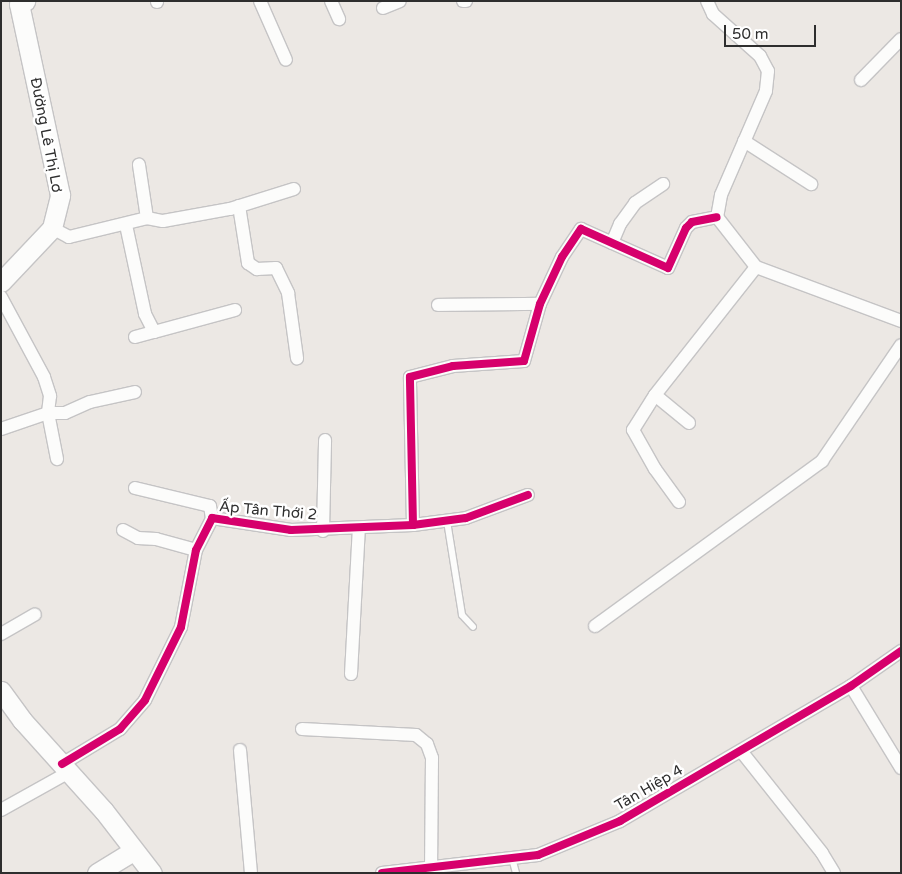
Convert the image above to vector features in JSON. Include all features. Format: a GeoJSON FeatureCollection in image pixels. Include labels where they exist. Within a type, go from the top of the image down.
{"type":"FeatureCollection","features":[{"type":"Feature","properties":{"kind":"street"},"geometry":{"type":"LineString","coordinates":[[260,1],[286,60]]}},
{"type":"Feature","properties":{"kind":"street"},"geometry":{"type":"LineString","coordinates":[[331,1],[339,19]]}},
{"type":"Feature","properties":{"kind":"street"},"geometry":{"type":"LineString","coordinates":[[382,8],[400,1]]}},
{"type":"Feature","properties":{"kind":"street"},"geometry":{"type":"LineString","coordinates":[[707,1],[713,14],[760,56],[768,71],[766,91],[722,195],[717,217]]}},
{"type":"Feature","properties":{"kind":"street","name":"Đường Lê Thị Lơ"},"geometry":{"type":"LineString","coordinates":[[1,282],[52,228],[60,195],[21,2]]}},
{"type":"Feature","properties":{"kind":"street"},"geometry":{"type":"LineString","coordinates":[[861,80],[901,38]]}},
{"type":"Feature","properties":{"kind":"street"},"geometry":{"type":"LineString","coordinates":[[744,142],[811,184]]}},
{"type":"Feature","properties":{"kind":"street"},"geometry":{"type":"LineString","coordinates":[[139,165],[147,218]]}},
{"type":"Feature","properties":{"kind":"street"},"geometry":{"type":"LineString","coordinates":[[612,243],[620,224],[635,203],[663,184]]}},
{"type":"Feature","properties":{"kind":"street"},"geometry":{"type":"LineString","coordinates":[[52,228],[69,237],[126,225],[147,218],[163,221],[239,206],[294,188]]}},
{"type":"Feature","properties":{"kind":"street"},"geometry":{"type":"LineString","coordinates":[[239,206],[248,264],[257,269],[276,268],[288,293],[296,358]]}},
{"type":"Feature","properties":{"kind":"street"},"geometry":{"type":"LineString","coordinates":[[413,526],[410,377],[453,366],[524,360],[540,304],[562,257],[582,229],[668,268],[686,228],[692,222],[717,217]]}},
{"type":"Feature","properties":{"kind":"street"},"geometry":{"type":"LineString","coordinates":[[717,217],[756,267],[901,321]]}},
{"type":"Feature","properties":{"kind":"street"},"geometry":{"type":"LineString","coordinates":[[126,225],[145,314],[154,332]]}},
{"type":"Feature","properties":{"kind":"street"},"geometry":{"type":"LineString","coordinates":[[679,502],[655,469],[634,430],[655,395],[756,267]]}},
{"type":"Feature","properties":{"kind":"street"},"geometry":{"type":"LineString","coordinates":[[1,297],[44,377],[50,396],[48,414],[57,459]]}},
{"type":"Feature","properties":{"kind":"street"},"geometry":{"type":"LineString","coordinates":[[438,305],[540,304]]}},
{"type":"Feature","properties":{"kind":"street"},"geometry":{"type":"LineString","coordinates":[[136,337],[235,310]]}},
{"type":"Feature","properties":{"kind":"street"},"geometry":{"type":"LineString","coordinates":[[595,626],[822,461],[901,345]]}},
{"type":"Feature","properties":{"kind":"street"},"geometry":{"type":"LineString","coordinates":[[1,429],[48,414],[65,413],[90,402],[135,392]]}},
{"type":"Feature","properties":{"kind":"street"},"geometry":{"type":"LineString","coordinates":[[655,395],[689,423]]}},
{"type":"Feature","properties":{"kind":"street"},"geometry":{"type":"LineString","coordinates":[[323,530],[325,440]]}},
{"type":"Feature","properties":{"kind":"street"},"geometry":{"type":"LineString","coordinates":[[135,488],[210,506],[212,518]]}},
{"type":"Feature","properties":{"kind":"street","name":"Ấp Tân Thới 2"},"geometry":{"type":"LineString","coordinates":[[1,810],[66,768],[120,729],[144,700],[181,627],[196,550],[212,518],[292,530],[413,526],[466,518],[528,496]]}},
{"type":"Feature","properties":{"kind":"street"},"geometry":{"type":"LineString","coordinates":[[351,674],[359,528]]}},
{"type":"Feature","properties":{"kind":"street"},"geometry":{"type":"LineString","coordinates":[[122,530],[138,538],[156,539],[196,550]]}},
{"type":"Feature","properties":{"kind":"street"},"geometry":{"type":"LineString","coordinates":[[1,634],[35,614]]}},
{"type":"Feature","properties":{"kind":"street","name":"Tân Hiệp 4"},"geometry":{"type":"LineString","coordinates":[[382,873],[432,865],[538,855],[620,821],[851,686],[901,651]]}},
{"type":"Feature","properties":{"kind":"street"},"geometry":{"type":"LineString","coordinates":[[851,686],[901,768]]}},
{"type":"Feature","properties":{"kind":"street"},"geometry":{"type":"LineString","coordinates":[[1,692],[104,810],[133,851],[152,873]]}},
{"type":"Feature","properties":{"kind":"street"},"geometry":{"type":"LineString","coordinates":[[302,729],[416,735],[428,744],[432,758],[432,865]]}},
{"type":"Feature","properties":{"kind":"street"},"geometry":{"type":"LineString","coordinates":[[240,750],[251,873]]}},
{"type":"Feature","properties":{"kind":"street"},"geometry":{"type":"LineString","coordinates":[[741,751],[822,853],[834,873]]}},
{"type":"Feature","properties":{"kind":"street"},"geometry":{"type":"LineString","coordinates":[[97,873],[133,851]]}},
{"type":"Feature","properties":{"kind":"lane"},"geometry":{"type":"LineString","coordinates":[[447,521],[462,615],[473,626]]}},
{"type":"Feature","properties":{"kind":"lane"},"geometry":{"type":"LineString","coordinates":[[512,858],[516,873]]}},
{"type":"Feature","properties":{"kind":"cycle path"},"geometry":{"type":"LineString","coordinates":[[413,525],[410,377],[453,366],[524,361],[540,304],[562,257],[581,229],[668,268],[686,228],[692,222],[717,217]]}},
{"type":"Feature","properties":{"kind":"cycle path"},"geometry":{"type":"LineString","coordinates":[[62,764],[120,729],[145,700],[181,627],[196,550],[212,518],[291,530],[413,525],[466,518],[528,495]]}},
{"type":"Feature","properties":{"kind":"cycle path"},"geometry":{"type":"LineString","coordinates":[[382,873],[538,855],[620,821],[851,686],[901,651]]}}]}
